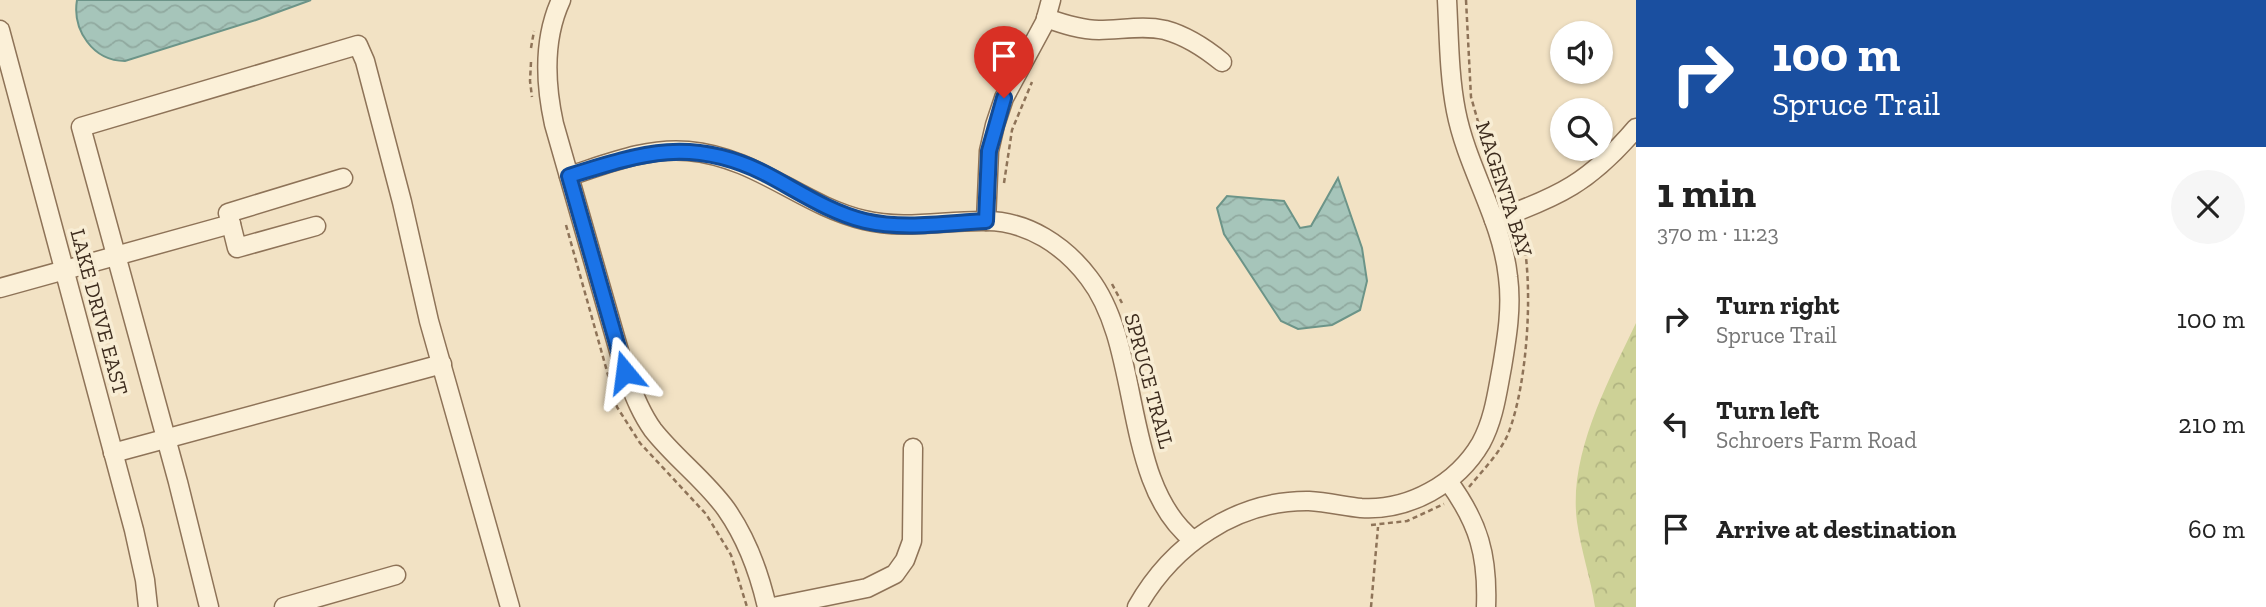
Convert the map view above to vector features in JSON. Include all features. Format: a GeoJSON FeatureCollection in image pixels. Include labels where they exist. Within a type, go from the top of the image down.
{"type":"FeatureCollection","features":[{"type":"Feature","properties":{"kind":"street"},"geometry":{"type":"LineString","coordinates":[[561,0],[550,35],[547,85],[554,124],[625,372],[636,402],[653,429],[725,508],[745,540],[760,575],[768,607]]}},
{"type":"Feature","properties":{"kind":"street"},"geometry":{"type":"LineString","coordinates":[[986,221],[989,151],[995,125],[1004,98],[1046,18],[1051,0]]}},
{"type":"Feature","properties":{"kind":"street","name":"MAGENTA BAY"},"geometry":{"type":"LineString","coordinates":[[1137,607],[1157,576],[1193,540],[1219,523],[1247,511],[1277,504],[1308,501],[1362,508],[1396,505],[1453,488],[1464,466],[1480,445],[1491,422],[1497,396],[1510,305],[1508,276],[1494,220],[1466,148],[1456,112],[1447,0]]}},
{"type":"Feature","properties":{"kind":"street"},"geometry":{"type":"LineString","coordinates":[[1046,18],[1080,29],[1141,27],[1164,30],[1205,48],[1222,62]]}},
{"type":"Feature","properties":{"kind":"street","name":"LAKE DRIVE EAST"},"geometry":{"type":"LineString","coordinates":[[0,30],[140,555],[148,607]]}},
{"type":"Feature","properties":{"kind":"street"},"geometry":{"type":"LineString","coordinates":[[209,607],[81,127],[358,46],[365,61],[395,176],[429,321],[510,607]]}},
{"type":"Feature","properties":{"kind":"street"},"geometry":{"type":"LineString","coordinates":[[1494,220],[1539,204],[1567,190],[1601,165],[1636,128]]}},
{"type":"Feature","properties":{"kind":"street","name":"SPRUCE TRAIL"},"geometry":{"type":"LineString","coordinates":[[569,176],[631,157],[684,150],[712,154],[738,162],[838,212],[865,221],[921,225],[986,221],[1029,230],[1052,241],[1090,278],[1103,300],[1149,472],[1162,503],[1178,528],[1193,540]]}},
{"type":"Feature","properties":{"kind":"street"},"geometry":{"type":"LineString","coordinates":[[316,226],[237,248],[228,213],[343,178]]}},
{"type":"Feature","properties":{"kind":"street"},"geometry":{"type":"LineString","coordinates":[[0,288],[231,224]]}},
{"type":"Feature","properties":{"kind":"street"},"geometry":{"type":"LineString","coordinates":[[113,453],[442,364]]}},
{"type":"Feature","properties":{"kind":"street"},"geometry":{"type":"LineString","coordinates":[[773,607],[867,588],[895,574],[905,560],[912,541],[913,448]]}},
{"type":"Feature","properties":{"kind":"street"},"geometry":{"type":"LineString","coordinates":[[1453,488],[1480,538],[1486,562],[1486,607]]}},
{"type":"Feature","properties":{"kind":"street"},"geometry":{"type":"LineString","coordinates":[[284,607],[396,575]]}},
{"type":"Feature","properties":{"kind":"path"},"geometry":{"type":"LineString","coordinates":[[1466,0],[1471,97],[1483,139],[1510,202]]}},
{"type":"Feature","properties":{"kind":"path"},"geometry":{"type":"LineString","coordinates":[[1004,184],[1012,130],[1032,81]]}},
{"type":"Feature","properties":{"kind":"path"},"geometry":{"type":"LineString","coordinates":[[1364,524],[1378,526],[1408,521],[1453,488],[1467,490],[1507,435],[1519,390],[1527,329],[1527,261],[1516,215]]}},
{"type":"Feature","properties":{"kind":"path"},"geometry":{"type":"LineString","coordinates":[[1110,281],[1121,299],[1124,312]]}},
{"type":"Feature","properties":{"kind":"path"},"geometry":{"type":"LineString","coordinates":[[1371,607],[1378,526]]}},
{"type":"Feature","properties":{"kind":"green space"},"geometry":{"type":"Polygon","coordinates":[[[1636,323],[1636,607],[1595,607],[1577,522],[1578,471],[1584,445],[1603,394],[1636,323]]]}},
{"type":"Feature","properties":{"kind":"water"},"geometry":{"type":"Polygon","coordinates":[[[77,0],[311,0],[125,61],[103,56],[87,42],[78,22],[77,0]]]}},
{"type":"Feature","properties":{"kind":"water"},"geometry":{"type":"Polygon","coordinates":[[[1338,178],[1362,248],[1367,281],[1360,310],[1332,325],[1298,329],[1281,321],[1224,234],[1217,208],[1227,196],[1284,201],[1300,228],[1311,226],[1338,178]]]}},
{"type":"Feature","properties":{"kind":"route"},"geometry":{"type":"LineString","coordinates":[[625,372],[569,176],[631,157],[684,150],[712,154],[738,162],[838,212],[865,221],[893,225],[986,221],[989,151],[1004,98]]}}]}
